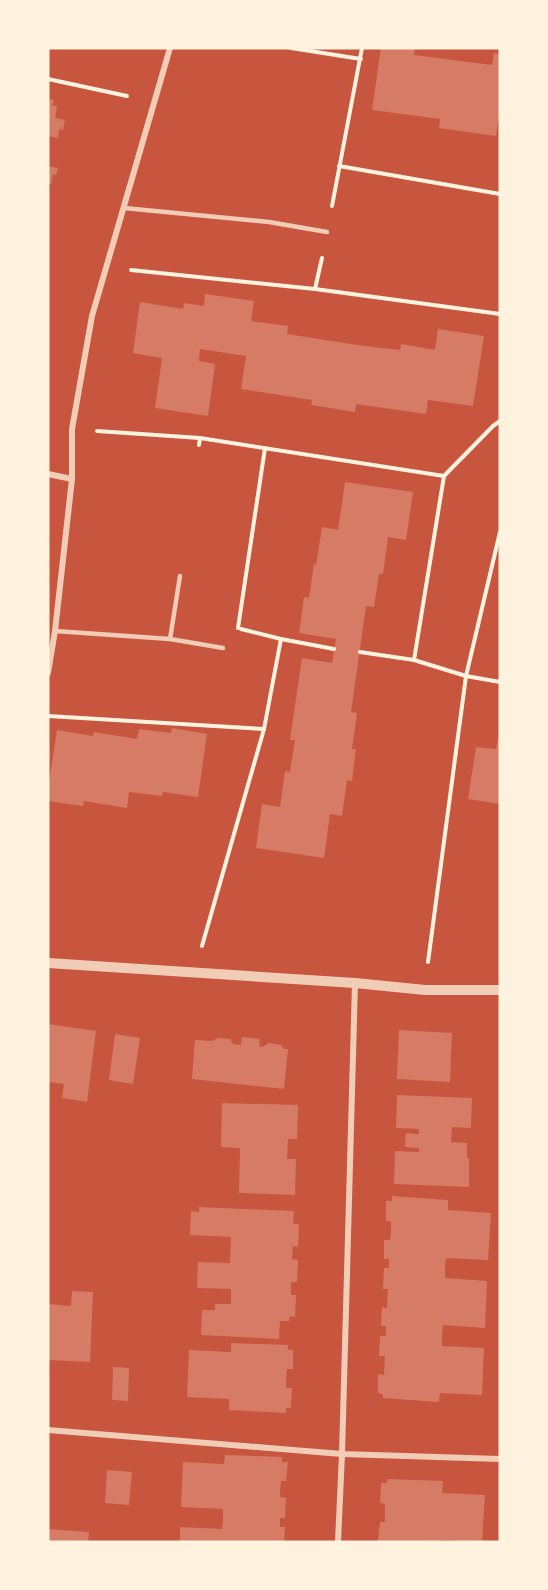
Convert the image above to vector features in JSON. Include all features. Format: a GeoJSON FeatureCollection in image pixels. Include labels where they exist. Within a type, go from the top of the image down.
{"type":"FeatureCollection","features":[{"type":"Feature","properties":{"kind":"street"},"geometry":{"type":"LineString","coordinates":[[48,673],[72,479],[72,429],[92,316],[170,48]]}},
{"type":"Feature","properties":{"kind":"street"},"geometry":{"type":"LineString","coordinates":[[48,474],[72,479]]}},
{"type":"Feature","properties":{"kind":"street"},"geometry":{"type":"LineString","coordinates":[[48,963],[356,983],[425,990],[500,990]]}},
{"type":"Feature","properties":{"kind":"street"},"geometry":{"type":"LineString","coordinates":[[338,1542],[356,983]]}},
{"type":"Feature","properties":{"kind":"street"},"geometry":{"type":"LineString","coordinates":[[48,1430],[342,1454],[500,1460]]}},
{"type":"Feature","properties":{"kind":"lane"},"geometry":{"type":"LineString","coordinates":[[124,208],[269,222],[327,232]]}},
{"type":"Feature","properties":{"kind":"lane"},"geometry":{"type":"LineString","coordinates":[[170,639],[180,576]]}},
{"type":"Feature","properties":{"kind":"lane"},"geometry":{"type":"LineString","coordinates":[[55,631],[170,639],[223,648]]}},
{"type":"Feature","properties":{"kind":"path"},"geometry":{"type":"LineString","coordinates":[[291,48],[361,59]]}},
{"type":"Feature","properties":{"kind":"path"},"geometry":{"type":"LineString","coordinates":[[315,289],[362,48]]}},
{"type":"Feature","properties":{"kind":"path"},"geometry":{"type":"LineString","coordinates":[[48,79],[155,101]]}},
{"type":"Feature","properties":{"kind":"path"},"geometry":{"type":"LineString","coordinates":[[339,166],[500,194]]}},
{"type":"Feature","properties":{"kind":"path"},"geometry":{"type":"LineString","coordinates":[[106,267],[315,289],[500,314]]}},
{"type":"Feature","properties":{"kind":"path"},"geometry":{"type":"LineString","coordinates":[[414,660],[444,476],[500,421]]}},
{"type":"Feature","properties":{"kind":"path"},"geometry":{"type":"LineString","coordinates":[[72,429],[200,438],[444,476]]}},
{"type":"Feature","properties":{"kind":"path"},"geometry":{"type":"LineString","coordinates":[[199,445],[200,438]]}},
{"type":"Feature","properties":{"kind":"path"},"geometry":{"type":"LineString","coordinates":[[223,648],[238,628],[265,448]]}},
{"type":"Feature","properties":{"kind":"path"},"geometry":{"type":"LineString","coordinates":[[425,990],[466,676],[500,532]]}},
{"type":"Feature","properties":{"kind":"path"},"geometry":{"type":"LineString","coordinates":[[238,628],[334,649]]}},
{"type":"Feature","properties":{"kind":"path"},"geometry":{"type":"LineString","coordinates":[[195,973],[264,729],[281,639]]}},
{"type":"Feature","properties":{"kind":"path"},"geometry":{"type":"LineString","coordinates":[[360,652],[414,660],[466,676],[500,682]]}},
{"type":"Feature","properties":{"kind":"path"},"geometry":{"type":"LineString","coordinates":[[48,716],[264,729]]}},
{"type":"Feature","properties":{"kind":"building"},"geometry":{"type":"Polygon","coordinates":[[[381,48],[415,48],[414,55],[492,65],[494,53],[500,54],[500,116],[496,136],[439,128],[440,119],[372,110],[381,48]]]}},
{"type":"Feature","properties":{"kind":"building"},"geometry":{"type":"Polygon","coordinates":[[[48,99],[54,100],[52,105],[57,106],[55,118],[65,120],[63,130],[59,129],[58,138],[48,136],[48,99]]]}},
{"type":"Feature","properties":{"kind":"building"},"geometry":{"type":"Polygon","coordinates":[[[48,166],[58,168],[56,175],[53,174],[51,184],[48,184],[48,166]]]}},
{"type":"Feature","properties":{"kind":"building"},"geometry":{"type":"Polygon","coordinates":[[[205,294],[254,301],[251,321],[288,326],[287,334],[364,346],[400,350],[401,344],[435,350],[438,329],[484,336],[473,406],[428,400],[426,414],[356,404],[355,412],[311,405],[312,400],[241,389],[246,356],[200,349],[199,361],[215,364],[208,416],[155,408],[162,358],[133,353],[140,302],[183,309],[184,303],[204,306],[205,294]]]}},
{"type":"Feature","properties":{"kind":"building"},"geometry":{"type":"Polygon","coordinates":[[[345,482],[413,492],[406,540],[388,537],[383,574],[379,574],[374,607],[366,606],[351,712],[357,713],[352,749],[356,749],[352,781],[347,780],[342,816],[330,814],[324,858],[256,848],[262,804],[280,807],[285,771],[290,772],[295,740],[290,740],[302,658],[332,663],[336,639],[299,633],[304,597],[309,598],[322,527],[338,530],[345,482]]]}},
{"type":"Feature","properties":{"kind":"building"},"geometry":{"type":"Polygon","coordinates":[[[172,728],[207,734],[198,797],[163,792],[162,796],[129,792],[127,808],[84,801],[83,806],[48,801],[57,730],[93,736],[94,732],[137,739],[139,729],[171,733],[172,728]]]}},
{"type":"Feature","properties":{"kind":"building"},"geometry":{"type":"Polygon","coordinates":[[[499,734],[500,804],[468,799],[476,747],[496,749],[499,734]]]}},
{"type":"Feature","properties":{"kind":"building"},"geometry":{"type":"Polygon","coordinates":[[[48,1024],[96,1031],[87,1102],[62,1098],[64,1084],[48,1082],[48,1024]]]}},
{"type":"Feature","properties":{"kind":"building"},"geometry":{"type":"Polygon","coordinates":[[[399,1030],[452,1033],[450,1082],[397,1079],[399,1030]]]}},
{"type":"Feature","properties":{"kind":"building"},"geometry":{"type":"Polygon","coordinates":[[[115,1034],[140,1038],[133,1084],[109,1080],[115,1034]]]}},
{"type":"Feature","properties":{"kind":"building"},"geometry":{"type":"Polygon","coordinates":[[[242,1037],[260,1039],[259,1046],[263,1047],[268,1043],[281,1045],[284,1049],[288,1049],[284,1089],[192,1079],[195,1040],[230,1039],[233,1044],[241,1045],[242,1037]]]}},
{"type":"Feature","properties":{"kind":"building"},"geometry":{"type":"Polygon","coordinates":[[[397,1095],[472,1098],[471,1128],[452,1127],[451,1142],[467,1143],[469,1187],[394,1184],[395,1151],[419,1152],[419,1148],[405,1147],[406,1133],[419,1134],[419,1129],[396,1128],[397,1095]]]}},
{"type":"Feature","properties":{"kind":"building"},"geometry":{"type":"Polygon","coordinates":[[[222,1103],[298,1105],[297,1139],[288,1139],[287,1159],[296,1159],[295,1195],[239,1193],[240,1148],[221,1147],[222,1103]]]}},
{"type":"Feature","properties":{"kind":"building"},"geometry":{"type":"Polygon","coordinates":[[[392,1196],[448,1200],[448,1210],[491,1213],[488,1260],[446,1258],[445,1267],[445,1278],[487,1281],[485,1328],[443,1325],[442,1335],[442,1346],[484,1348],[482,1395],[440,1393],[439,1402],[383,1398],[383,1394],[378,1393],[378,1374],[384,1375],[385,1356],[379,1356],[380,1336],[386,1336],[386,1326],[381,1326],[382,1307],[387,1308],[388,1289],[383,1289],[384,1268],[389,1268],[389,1259],[384,1259],[384,1240],[390,1240],[391,1231],[391,1221],[386,1221],[386,1201],[392,1201],[392,1196]]]}},
{"type":"Feature","properties":{"kind":"building"},"geometry":{"type":"Polygon","coordinates":[[[199,1207],[294,1211],[293,1224],[299,1224],[298,1247],[293,1246],[292,1259],[298,1260],[297,1282],[291,1282],[291,1295],[296,1295],[295,1317],[290,1316],[289,1321],[280,1321],[279,1339],[201,1335],[202,1310],[215,1310],[215,1304],[231,1304],[231,1289],[197,1288],[198,1262],[230,1263],[231,1237],[190,1235],[191,1211],[199,1212],[199,1207]]]}},
{"type":"Feature","properties":{"kind":"building"},"geometry":{"type":"Polygon","coordinates":[[[72,1291],[93,1292],[90,1362],[48,1360],[48,1304],[71,1306],[72,1291]]]}},
{"type":"Feature","properties":{"kind":"building"},"geometry":{"type":"Polygon","coordinates":[[[231,1343],[288,1345],[288,1350],[293,1350],[293,1369],[287,1369],[286,1378],[286,1388],[292,1388],[291,1408],[286,1408],[286,1413],[229,1410],[229,1399],[187,1397],[189,1350],[231,1352],[231,1343]]]}},
{"type":"Feature","properties":{"kind":"building"},"geometry":{"type":"Polygon","coordinates":[[[113,1367],[129,1368],[128,1401],[112,1400],[113,1367]]]}},
{"type":"Feature","properties":{"kind":"building"},"geometry":{"type":"Polygon","coordinates":[[[225,1455],[282,1457],[282,1462],[288,1462],[286,1481],[281,1481],[280,1491],[280,1497],[286,1498],[285,1518],[280,1518],[280,1527],[285,1527],[284,1542],[180,1542],[180,1527],[222,1529],[223,1520],[223,1509],[181,1507],[183,1462],[224,1464],[225,1455]]]}},
{"type":"Feature","properties":{"kind":"building"},"geometry":{"type":"Polygon","coordinates":[[[107,1470],[132,1472],[129,1505],[105,1503],[107,1470]]]}},
{"type":"Feature","properties":{"kind":"building"},"geometry":{"type":"Polygon","coordinates":[[[387,1479],[443,1481],[442,1493],[485,1495],[482,1542],[378,1541],[380,1522],[385,1522],[385,1504],[380,1503],[381,1483],[387,1483],[387,1479]]]}},
{"type":"Feature","properties":{"kind":"building"},"geometry":{"type":"Polygon","coordinates":[[[48,1529],[89,1532],[88,1542],[48,1542],[48,1529]]]}}]}
